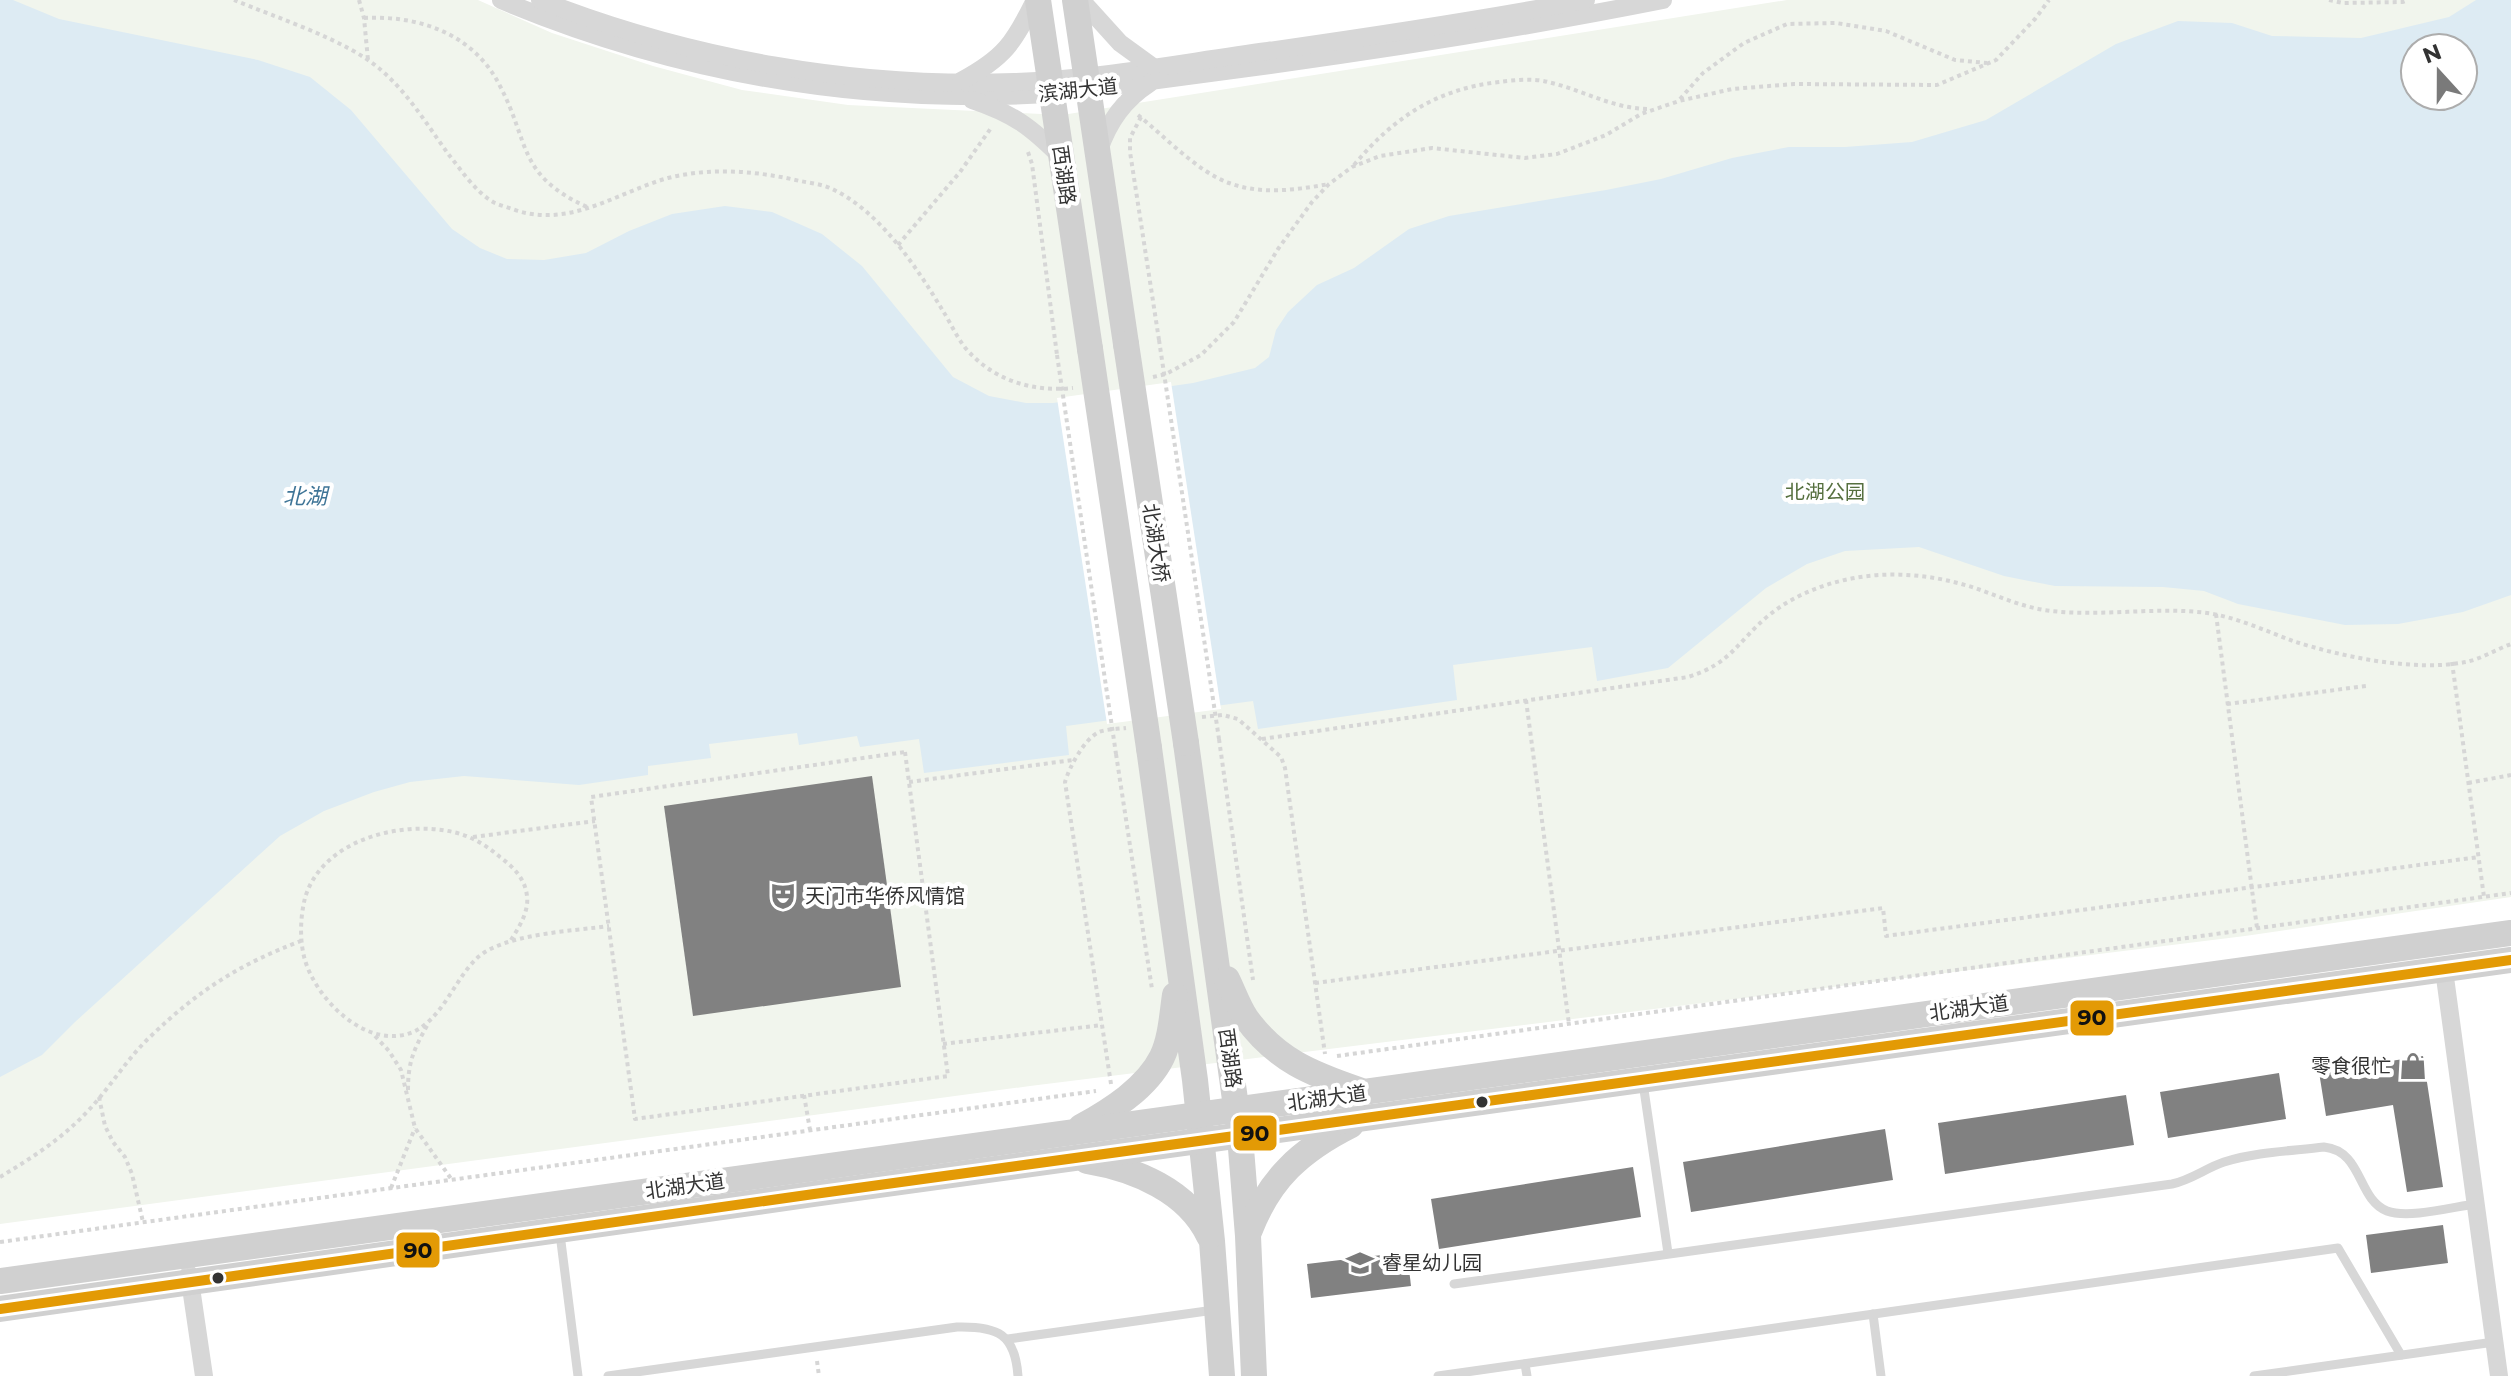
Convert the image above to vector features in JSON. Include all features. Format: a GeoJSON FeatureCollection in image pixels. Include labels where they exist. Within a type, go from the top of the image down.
{"type":"FeatureCollection","features":[{"type":"Feature","properties":{"kind":"main road","name":"西湖路"},"geometry":{"type":"LineString","coordinates":[[1037,0],[1090,349]]}},
{"type":"Feature","properties":{"kind":"main road","name":"西湖路"},"geometry":{"type":"LineString","coordinates":[[1078,0],[1126,344]]}},
{"type":"Feature","properties":{"kind":"main road","name":"北湖大桥"},"geometry":{"type":"LineString","coordinates":[[1126,344],[1186,743]]}},
{"type":"Feature","properties":{"kind":"main road","name":"北湖大桥"},"geometry":{"type":"LineString","coordinates":[[1090,349],[1149,748]]}},
{"type":"Feature","properties":{"kind":"main road","name":"西湖路"},"geometry":{"type":"LineString","coordinates":[[1186,743],[1239,1123],[1254,1376]]}},
{"type":"Feature","properties":{"kind":"main road","name":"西湖路"},"geometry":{"type":"LineString","coordinates":[[1149,748],[1201,1128],[1222,1376]]}},
{"type":"Feature","properties":{"kind":"main road","name":"北湖大道"},"geometry":{"type":"LineString","coordinates":[[0,1281],[1239,1123],[2511,933]]}},
{"type":"Feature","properties":{"kind":"main road"},"geometry":{"type":"LineString","coordinates":[[1216,957],[1245,1017],[1267,1042],[1288,1061],[1366,1105],[1300,1156],[1282,1174],[1258,1207],[1248,1236]]}},
{"type":"Feature","properties":{"kind":"main road","name":"北湖大道"},"geometry":{"type":"LineString","coordinates":[[1366,1105],[1642,1080],[2511,960]]}},
{"type":"Feature","properties":{"kind":"main road"},"geometry":{"type":"LineString","coordinates":[[1180,963],[1169,1032],[1162,1056],[1151,1075],[1070,1146],[1161,1186],[1188,1205],[1203,1222],[1212,1241]]}},
{"type":"Feature","properties":{"kind":"main road","name":"北湖大道"},"geometry":{"type":"LineString","coordinates":[[0,1309],[560,1230],[1070,1146]]}},
{"type":"Feature","properties":{"kind":"street","name":"滨湖大道"},"geometry":{"type":"LineString","coordinates":[[501,0],[565,27],[710,68],[875,93],[1051,87],[1404,46],[1663,0]]}},
{"type":"Feature","properties":{"kind":"street","name":"滨湖大道"},"geometry":{"type":"LineString","coordinates":[[540,0],[641,34],[715,53],[876,80],[958,90]]}},
{"type":"Feature","properties":{"kind":"street"},"geometry":{"type":"LineString","coordinates":[[1037,0],[1012,44],[958,90],[1027,125],[1062,158]]}},
{"type":"Feature","properties":{"kind":"street"},"geometry":{"type":"LineString","coordinates":[[1078,0],[1153,74],[1124,103],[1105,133],[1098,153]]}},
{"type":"Feature","properties":{"kind":"street","name":"滨湖大道"},"geometry":{"type":"LineString","coordinates":[[1153,74],[1586,0]]}},
{"type":"Feature","properties":{"kind":"street"},"geometry":{"type":"LineString","coordinates":[[2444,970],[2499,1376]]}},
{"type":"Feature","properties":{"kind":"street"},"geometry":{"type":"LineString","coordinates":[[186,1255],[204,1376]]}},
{"type":"Feature","properties":{"kind":"lane"},"geometry":{"type":"LineString","coordinates":[[1642,1080],[1668,1253]]}},
{"type":"Feature","properties":{"kind":"lane"},"geometry":{"type":"LineString","coordinates":[[1454,1284],[2172,1184],[2237,1158],[2324,1147],[2336,1148],[2347,1156],[2375,1202],[2385,1210],[2398,1214],[2475,1204]]}},
{"type":"Feature","properties":{"kind":"lane"},"geometry":{"type":"LineString","coordinates":[[560,1230],[578,1376]]}},
{"type":"Feature","properties":{"kind":"lane"},"geometry":{"type":"LineString","coordinates":[[1438,1376],[2338,1248],[2401,1355]]}},
{"type":"Feature","properties":{"kind":"lane"},"geometry":{"type":"LineString","coordinates":[[608,1376],[957,1327],[979,1326],[1008,1339],[1217,1309]]}},
{"type":"Feature","properties":{"kind":"lane"},"geometry":{"type":"LineString","coordinates":[[1873,1314],[1881,1376]]}},
{"type":"Feature","properties":{"kind":"lane"},"geometry":{"type":"LineString","coordinates":[[1008,1339],[1016,1353],[1018,1376]]}},
{"type":"Feature","properties":{"kind":"lane"},"geometry":{"type":"LineString","coordinates":[[2261,1376],[2494,1342]]}},
{"type":"Feature","properties":{"kind":"lane"},"geometry":{"type":"LineString","coordinates":[[1525,1364],[1527,1376]]}},
{"type":"Feature","properties":{"kind":"path"},"geometry":{"type":"LineString","coordinates":[[359,0],[368,60]]}},
{"type":"Feature","properties":{"kind":"path"},"geometry":{"type":"LineString","coordinates":[[2329,0],[2343,3],[2408,0]]}},
{"type":"Feature","properties":{"kind":"path"},"geometry":{"type":"LineString","coordinates":[[364,18],[390,16],[426,25],[460,40],[477,53],[490,67],[501,88],[527,155],[538,172],[566,197],[589,208]]}},
{"type":"Feature","properties":{"kind":"path"},"geometry":{"type":"LineString","coordinates":[[1679,101],[1703,73],[1744,43],[1787,24],[1836,23],[1886,31],[1955,60],[1990,63]]}},
{"type":"Feature","properties":{"kind":"path"},"geometry":{"type":"LineString","coordinates":[[1352,167],[1399,120],[1436,97],[1473,85],[1510,80],[1547,81],[1629,109],[1656,109]]}},
{"type":"Feature","properties":{"kind":"path"},"geometry":{"type":"LineString","coordinates":[[1124,103],[1204,169],[1228,183],[1290,191],[1329,184]]}},
{"type":"Feature","properties":{"kind":"path"},"geometry":{"type":"LineString","coordinates":[[898,245],[960,172],[1002,111]]}},
{"type":"Feature","properties":{"kind":"path"},"geometry":{"type":"LineString","coordinates":[[1141,117],[1130,138],[1130,152],[1254,984]]}},
{"type":"Feature","properties":{"kind":"path"},"geometry":{"type":"LineString","coordinates":[[1028,151],[1154,996]]}},
{"type":"Feature","properties":{"kind":"path"},"geometry":{"type":"LineString","coordinates":[[1262,739],[1688,677],[1726,659],[1765,618],[1787,601],[1843,581],[1877,575],[1935,577],[2045,610],[2170,609],[2216,614],[2322,651],[2371,660],[2467,662],[2511,644]]}},
{"type":"Feature","properties":{"kind":"path"},"geometry":{"type":"LineString","coordinates":[[2216,614],[2257,928]]}},
{"type":"Feature","properties":{"kind":"path"},"geometry":{"type":"LineString","coordinates":[[2452,662],[2484,897]]}},
{"type":"Feature","properties":{"kind":"path"},"geometry":{"type":"LineString","coordinates":[[2227,704],[2366,686]]}},
{"type":"Feature","properties":{"kind":"path"},"geometry":{"type":"LineString","coordinates":[[1526,700],[1569,1024]]}},
{"type":"Feature","properties":{"kind":"path"},"geometry":{"type":"LineString","coordinates":[[905,752],[909,782],[948,1076],[635,1119],[591,797],[905,752]]}},
{"type":"Feature","properties":{"kind":"path"},"geometry":{"type":"LineString","coordinates":[[909,782],[1074,760]]}},
{"type":"Feature","properties":{"kind":"path"},"geometry":{"type":"LineString","coordinates":[[2468,783],[2511,775]]}},
{"type":"Feature","properties":{"kind":"path"},"geometry":{"type":"LineString","coordinates":[[470,838],[595,821]]}},
{"type":"Feature","properties":{"kind":"path"},"geometry":{"type":"LineString","coordinates":[[452,1180],[415,1128],[401,1070],[389,1051],[328,1000],[310,974],[301,941],[306,896],[319,872],[341,852],[362,840],[390,831],[417,828],[452,831],[482,842],[521,877],[527,895],[527,909],[511,940]]}},
{"type":"Feature","properties":{"kind":"path"},"geometry":{"type":"LineString","coordinates":[[1315,983],[1883,908],[1886,936],[2479,857]]}},
{"type":"Feature","properties":{"kind":"path"},"geometry":{"type":"LineString","coordinates":[[1319,1056],[2511,893]]}},
{"type":"Feature","properties":{"kind":"path"},"geometry":{"type":"LineString","coordinates":[[408,1097],[408,1067],[414,1049],[430,1021],[476,958],[511,940],[609,926]]}},
{"type":"Feature","properties":{"kind":"path"},"geometry":{"type":"LineString","coordinates":[[0,1177],[40,1152],[84,1116],[149,1037],[188,1003],[224,976],[301,941]]}},
{"type":"Feature","properties":{"kind":"path"},"geometry":{"type":"LineString","coordinates":[[373,1035],[389,1037],[412,1032],[430,1021]]}},
{"type":"Feature","properties":{"kind":"path"},"geometry":{"type":"LineString","coordinates":[[943,1044],[1102,1025]]}},
{"type":"Feature","properties":{"kind":"path"},"geometry":{"type":"LineString","coordinates":[[0,1242],[1085,1093],[1118,1081]]}},
{"type":"Feature","properties":{"kind":"path"},"geometry":{"type":"LineString","coordinates":[[804,1095],[810,1130]]}},
{"type":"Feature","properties":{"kind":"path"},"geometry":{"type":"LineString","coordinates":[[99,1097],[105,1126],[132,1174],[143,1222]]}},
{"type":"Feature","properties":{"kind":"path"},"geometry":{"type":"LineString","coordinates":[[391,1188],[415,1128]]}},
{"type":"Feature","properties":{"kind":"green space","name":"北湖公园"},"geometry":{"type":"Polygon","coordinates":[[[0,0],[478,0],[552,33],[653,66],[742,90],[848,105],[1062,115],[1787,0],[2511,0],[2511,897],[2245,936],[1030,1086],[0,1224],[0,0]]]}},
{"type":"Feature","properties":{"kind":"water","name":"北湖"},"geometry":{"type":"Polygon","coordinates":[[[0,0],[13,0],[59,19],[258,60],[310,77],[351,110],[452,229],[480,248],[507,259],[544,260],[586,253],[672,214],[725,206],[772,212],[822,234],[862,266],[953,377],[989,396],[1026,403],[1053,403],[1193,383],[1255,368],[1269,357],[1276,330],[1288,312],[1317,285],[1354,268],[1409,229],[1449,216],[1661,179],[1732,158],[1789,147],[1912,142],[1986,120],[2116,44],[2178,21],[2232,23],[2272,36],[2361,38],[2449,17],[2476,0],[2511,0],[2511,595],[2463,612],[2398,624],[2345,625],[2238,604],[2204,591],[2163,587],[2055,586],[2004,576],[1919,547],[1845,551],[1807,564],[1766,588],[1668,668],[1597,681],[1592,647],[1453,665],[1457,700],[1258,729],[1253,701],[1066,726],[1069,755],[924,773],[919,739],[860,747],[857,736],[799,745],[797,733],[709,744],[711,758],[648,766],[648,775],[579,785],[464,776],[410,782],[324,811],[280,836],[42,1055],[0,1077],[0,0]]]}},
{"type":"Feature","properties":{"kind":"pier"},"geometry":{"type":"Polygon","coordinates":[[[1171,382],[1221,709],[1107,724],[1057,398],[1171,382]]]}},
{"type":"Feature","properties":{"kind":"building","name":"天门市华侨风情馆"},"geometry":{"type":"Polygon","coordinates":[[[872,776],[901,987],[693,1016],[664,806],[872,776]]]}},
{"type":"Feature","properties":{"kind":"building"},"geometry":{"type":"Polygon","coordinates":[[[2423,1056],[2443,1187],[2407,1192],[2393,1105],[2326,1116],[2319,1072],[2423,1056]]]}},
{"type":"Feature","properties":{"kind":"building"},"geometry":{"type":"Polygon","coordinates":[[[2279,1073],[2286,1119],[2168,1138],[2160,1092],[2279,1073]]]}},
{"type":"Feature","properties":{"kind":"building"},"geometry":{"type":"Polygon","coordinates":[[[2126,1095],[2134,1145],[1945,1174],[1938,1123],[2126,1095]]]}},
{"type":"Feature","properties":{"kind":"building"},"geometry":{"type":"Polygon","coordinates":[[[1885,1129],[1893,1180],[1691,1212],[1683,1162],[1885,1129]]]}},
{"type":"Feature","properties":{"kind":"building"},"geometry":{"type":"Polygon","coordinates":[[[1633,1167],[1641,1217],[1439,1249],[1431,1199],[1633,1167]]]}},
{"type":"Feature","properties":{"kind":"building"},"geometry":{"type":"Polygon","coordinates":[[[2443,1225],[2448,1263],[2371,1273],[2366,1235],[2443,1225]]]}},
{"type":"Feature","properties":{"kind":"building"},"geometry":{"type":"Polygon","coordinates":[[[1407,1252],[1411,1286],[1311,1298],[1307,1264],[1407,1252]]]}},
{"type":"Feature","properties":{"kind":"transit line","name":"90"},"geometry":{"type":"LineString","coordinates":[[0,1309],[2511,960]]}},
{"type":"Feature","properties":{"kind":"place","name":"天门市华侨风情馆"},"geometry":{"type":"Point","coordinates":[783,896]}},
{"type":"Feature","properties":{"kind":"place","name":"零食很忙"},"geometry":{"type":"Point","coordinates":[2413,1066]}},
{"type":"Feature","properties":{"kind":"place","name":"睿星幼儿园"},"geometry":{"type":"Point","coordinates":[1360,1263]}}]}
